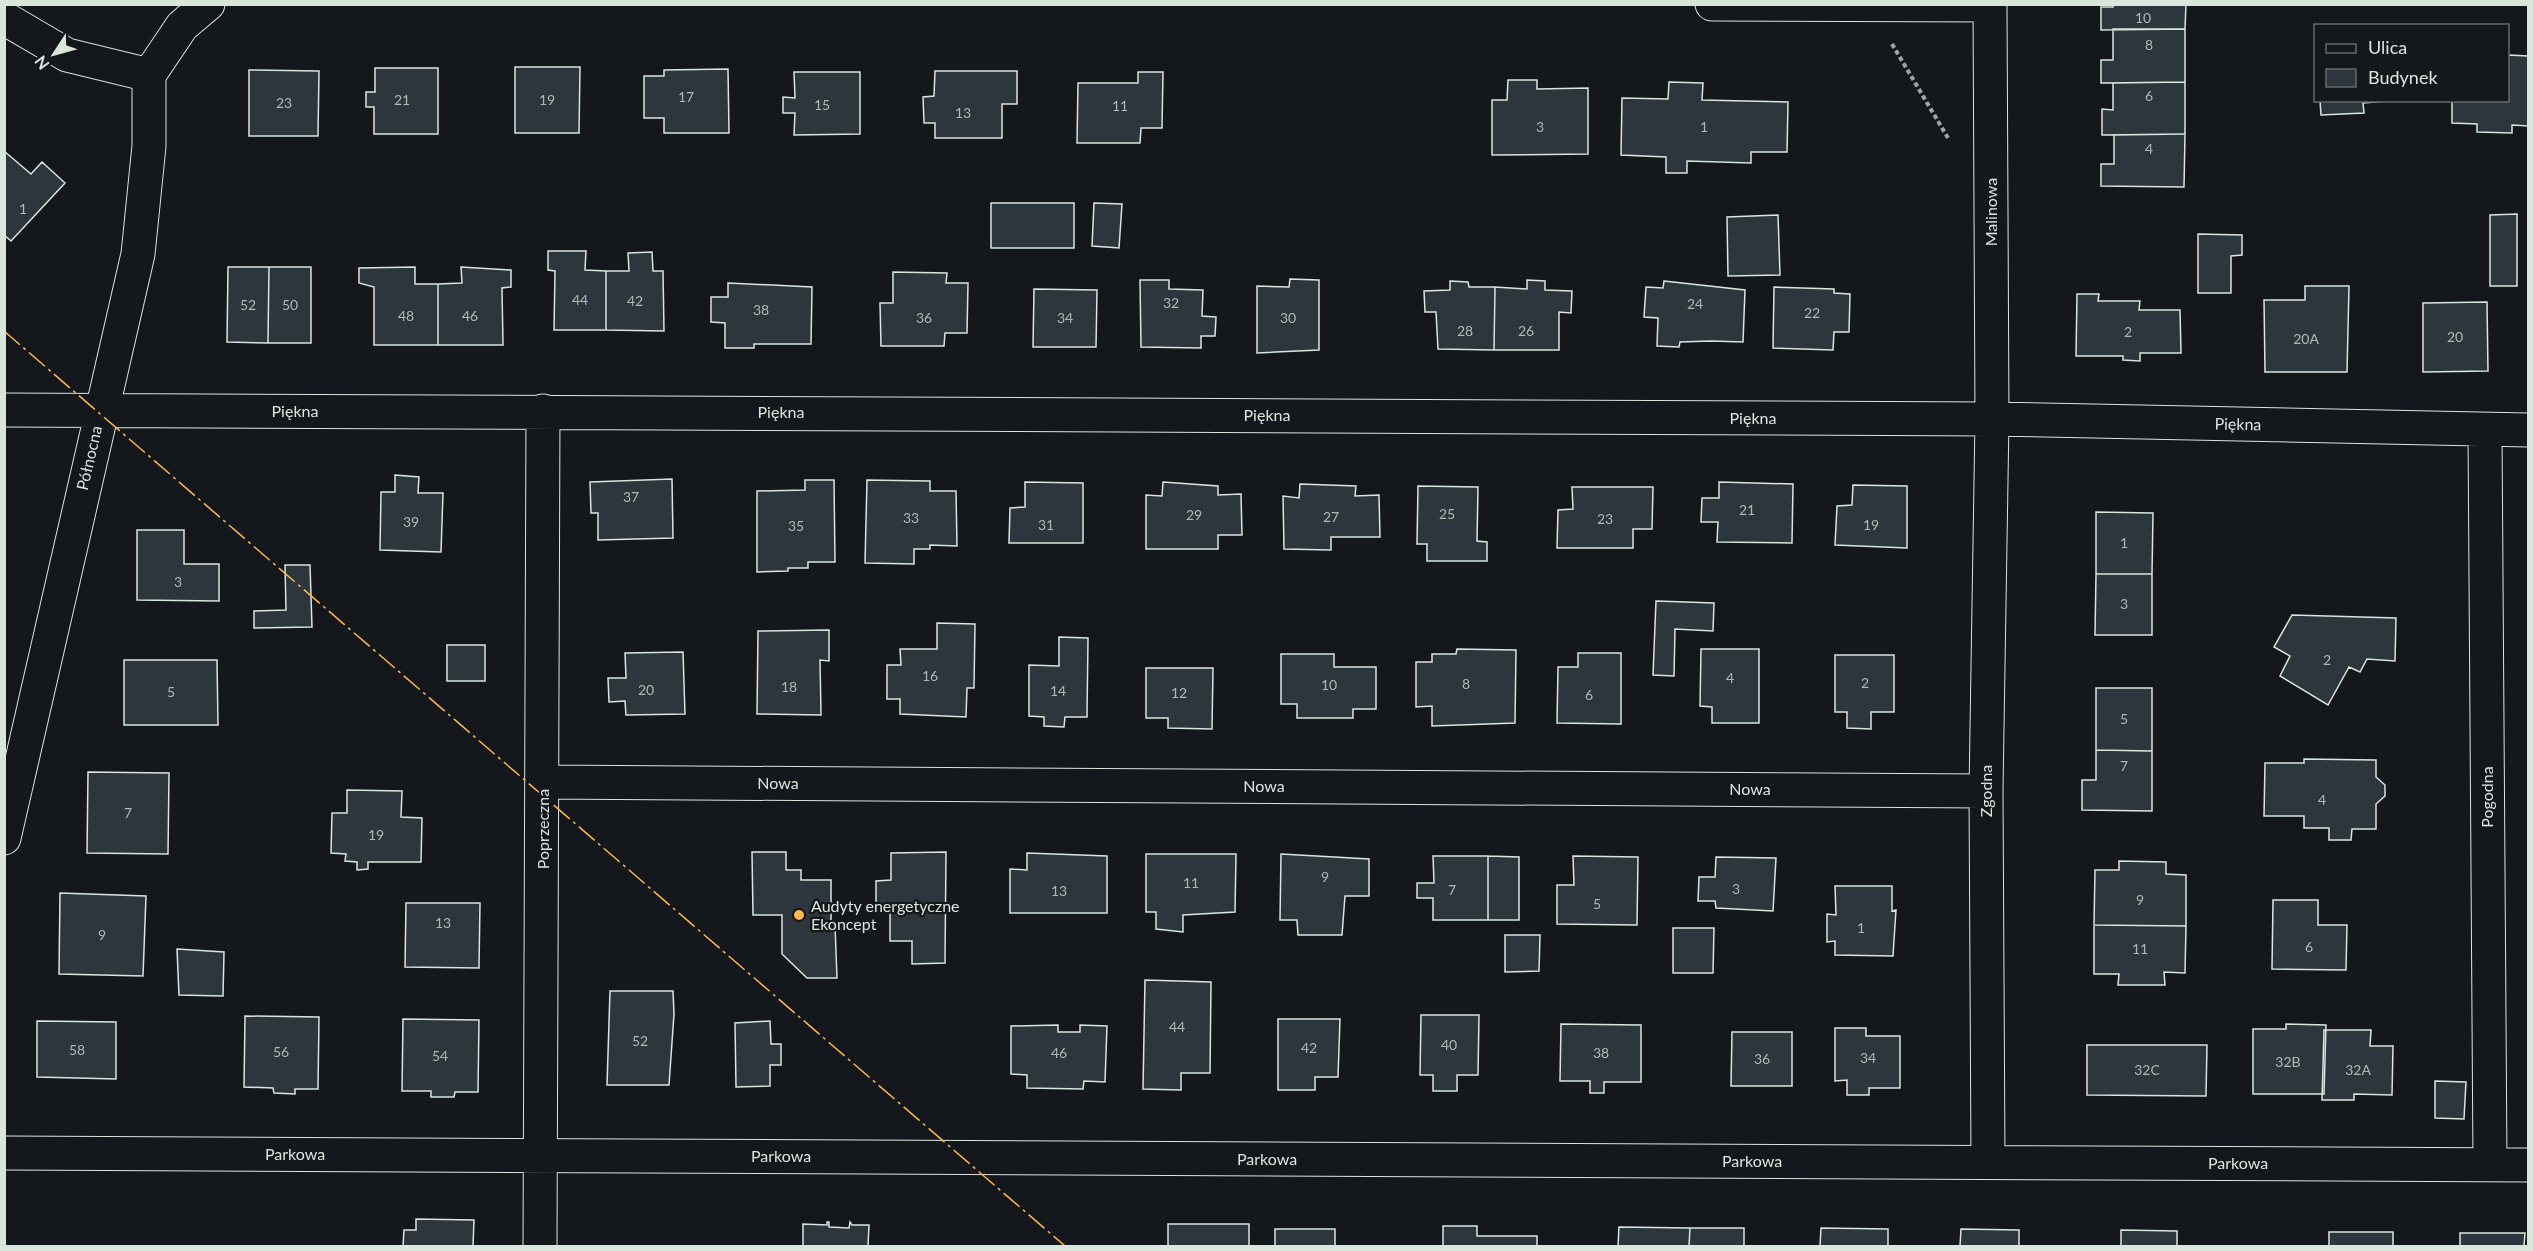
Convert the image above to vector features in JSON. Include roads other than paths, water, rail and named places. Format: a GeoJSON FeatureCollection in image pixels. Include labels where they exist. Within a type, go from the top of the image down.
{"type":"FeatureCollection","features":[{"type":"Feature","properties":{"kind":"street"},"geometry":{"type":"LineString","coordinates":[[4,18],[67,55],[149,75],[183,26],[208,4]]}},
{"type":"Feature","properties":{"kind":"street","name":"Malinowa"},"geometry":{"type":"LineString","coordinates":[[1712,4],[1990,5],[1992,419]]}},
{"type":"Feature","properties":{"kind":"street","name":"Północna"},"geometry":{"type":"LineString","coordinates":[[4,838],[100,412],[138,255],[149,146],[149,75]]}},
{"type":"Feature","properties":{"kind":"street","name":"Piękna"},"geometry":{"type":"LineString","coordinates":[[4,410],[1992,419],[2529,430]]}},
{"type":"Feature","properties":{"kind":"street","name":"Poprzeczna"},"geometry":{"type":"LineString","coordinates":[[540,1246],[543,411]]}},
{"type":"Feature","properties":{"kind":"street","name":"Zgodna"},"geometry":{"type":"LineString","coordinates":[[1989,1162],[1986,791],[1992,419]]}},
{"type":"Feature","properties":{"kind":"street","name":"Pogodna"},"geometry":{"type":"LineString","coordinates":[[2485,430],[2490,1164]]}},
{"type":"Feature","properties":{"kind":"street","name":"Nowa"},"geometry":{"type":"LineString","coordinates":[[543,782],[1986,791]]}},
{"type":"Feature","properties":{"kind":"street","name":"Parkowa"},"geometry":{"type":"LineString","coordinates":[[4,1153],[2529,1165]]}},
{"type":"Feature","properties":{"kind":"place","name":"Audyty energetyczne Ekoncept"},"geometry":{"type":"Point","coordinates":[799,915]}}]}
